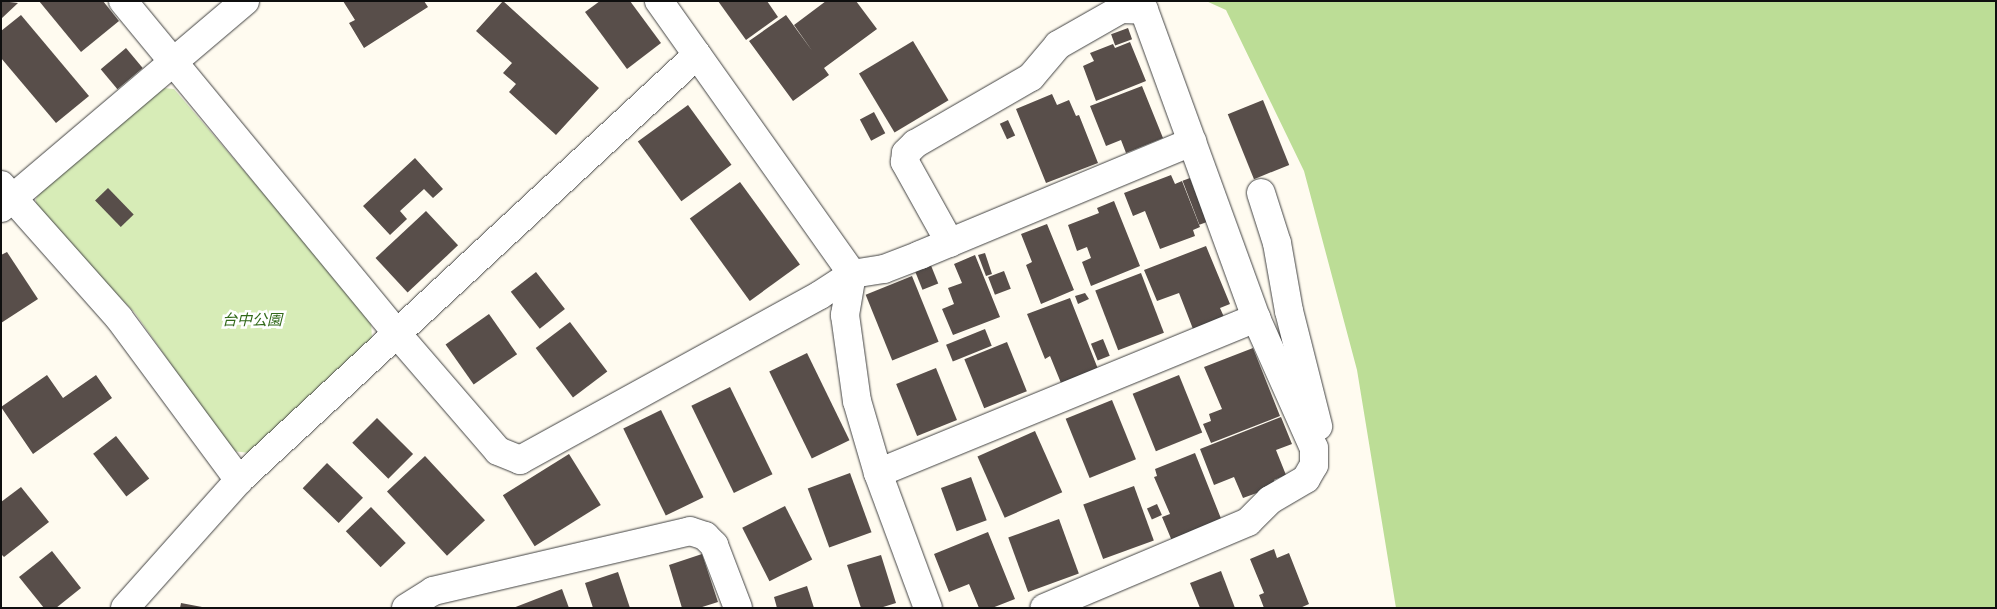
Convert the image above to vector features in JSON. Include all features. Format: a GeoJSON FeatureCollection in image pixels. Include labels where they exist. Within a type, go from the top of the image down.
{"type":"FeatureCollection","features":[{"type":"Feature","properties":{"kind":"street"},"geometry":{"type":"LineString","coordinates":[[124,1],[172,63],[498,451],[520,460],[820,295],[852,274],[884,269],[1192,142]]}},
{"type":"Feature","properties":{"kind":"street"},"geometry":{"type":"LineString","coordinates":[[239,480],[120,318],[5,197],[172,63],[245,1]]}},
{"type":"Feature","properties":{"kind":"street"},"geometry":{"type":"LineString","coordinates":[[659,1],[852,274],[846,315],[858,401],[878,473],[928,608]]}},
{"type":"Feature","properties":{"kind":"street"},"geometry":{"type":"LineString","coordinates":[[950,243],[904,162],[906,153],[915,144],[1031,77],[1058,44],[1121,9],[1144,10],[1256,318],[1314,448],[1314,465],[1306,479],[1270,500],[1248,522],[1044,608]]}},
{"type":"Feature","properties":{"kind":"street"},"geometry":{"type":"LineString","coordinates":[[126,608],[239,480],[697,55]]}},
{"type":"Feature","properties":{"kind":"street"},"geometry":{"type":"LineString","coordinates":[[1261,193],[1277,242],[1289,310],[1321,435],[1314,448]]}},
{"type":"Feature","properties":{"kind":"street"},"geometry":{"type":"LineString","coordinates":[[878,473],[1256,318]]}},
{"type":"Feature","properties":{"kind":"street"},"geometry":{"type":"LineString","coordinates":[[406,608],[419,597],[453,598],[690,531],[705,536],[714,546],[738,608]]}},
{"type":"Feature","properties":{"kind":"green space"},"geometry":{"type":"Polygon","coordinates":[[[1206,1],[1996,1],[1996,608],[1396,608],[1357,370],[1304,171],[1226,10],[1206,1]]]}},
{"type":"Feature","properties":{"kind":"green space","name":"台中公園"},"geometry":{"type":"Polygon","coordinates":[[[163,88],[174,89],[371,319],[372,340],[250,453],[232,451],[135,313],[36,211],[36,199],[42,187],[163,88]]]}},
{"type":"Feature","properties":{"kind":"building"},"geometry":{"type":"Polygon","coordinates":[[[1,1],[18,3],[1,19],[1,1]]]}},
{"type":"Feature","properties":{"kind":"building"},"geometry":{"type":"Polygon","coordinates":[[[39,1],[103,1],[119,21],[81,52],[39,1]]]}},
{"type":"Feature","properties":{"kind":"building"},"geometry":{"type":"Polygon","coordinates":[[[343,1],[424,1],[428,7],[364,48],[349,23],[355,20],[343,1]]]}},
{"type":"Feature","properties":{"kind":"building"},"geometry":{"type":"Polygon","coordinates":[[[503,1],[599,88],[556,135],[509,92],[516,84],[503,73],[512,63],[476,31],[503,1]]]}},
{"type":"Feature","properties":{"kind":"building"},"geometry":{"type":"Polygon","coordinates":[[[600,1],[630,1],[661,43],[627,69],[585,12],[600,1]]]}},
{"type":"Feature","properties":{"kind":"building"},"geometry":{"type":"Polygon","coordinates":[[[718,1],[767,1],[778,17],[746,40],[718,1]]]}},
{"type":"Feature","properties":{"kind":"building"},"geometry":{"type":"Polygon","coordinates":[[[826,1],[856,1],[877,29],[824,68],[829,75],[793,101],[749,41],[786,15],[813,52],[794,25],[826,1]]]}},
{"type":"Feature","properties":{"kind":"building"},"geometry":{"type":"Polygon","coordinates":[[[21,15],[89,96],[56,123],[1,58],[1,31],[21,15]]]}},
{"type":"Feature","properties":{"kind":"building"},"geometry":{"type":"Polygon","coordinates":[[[1128,28],[1132,39],[1115,45],[1111,34],[1128,28]]]}},
{"type":"Feature","properties":{"kind":"building"},"geometry":{"type":"Polygon","coordinates":[[[913,41],[949,100],[895,133],[859,73],[913,41]]]}},
{"type":"Feature","properties":{"kind":"building"},"geometry":{"type":"Polygon","coordinates":[[[1130,42],[1146,81],[1096,101],[1083,66],[1094,61],[1090,53],[1113,44],[1115,48],[1130,42]]]}},
{"type":"Feature","properties":{"kind":"building"},"geometry":{"type":"Polygon","coordinates":[[[126,48],[143,68],[117,89],[101,69],[126,48]]]}},
{"type":"Feature","properties":{"kind":"building"},"geometry":{"type":"Polygon","coordinates":[[[1142,86],[1163,138],[1126,153],[1121,140],[1106,146],[1090,106],[1142,86]]]}},
{"type":"Feature","properties":{"kind":"building"},"geometry":{"type":"Polygon","coordinates":[[[1052,94],[1057,105],[1069,100],[1076,116],[1079,115],[1098,163],[1046,183],[1016,109],[1052,94]]]}},
{"type":"Feature","properties":{"kind":"building"},"geometry":{"type":"Polygon","coordinates":[[[1263,100],[1289,165],[1254,179],[1228,114],[1263,100]]]}},
{"type":"Feature","properties":{"kind":"building"},"geometry":{"type":"Polygon","coordinates":[[[688,105],[731,165],[681,201],[638,141],[688,105]]]}},
{"type":"Feature","properties":{"kind":"building"},"geometry":{"type":"Polygon","coordinates":[[[874,112],[885,133],[871,141],[860,120],[874,112]]]}},
{"type":"Feature","properties":{"kind":"building"},"geometry":{"type":"Polygon","coordinates":[[[1008,120],[1015,135],[1007,139],[1000,124],[1008,120]]]}},
{"type":"Feature","properties":{"kind":"building"},"geometry":{"type":"Polygon","coordinates":[[[415,158],[443,189],[433,198],[424,189],[400,211],[407,219],[390,235],[363,206],[415,158]]]}},
{"type":"Feature","properties":{"kind":"building"},"geometry":{"type":"Polygon","coordinates":[[[1171,175],[1175,184],[1182,181],[1200,227],[1193,230],[1195,236],[1160,249],[1145,211],[1133,216],[1124,193],[1171,175]]]}},
{"type":"Feature","properties":{"kind":"building"},"geometry":{"type":"Polygon","coordinates":[[[1190,178],[1207,222],[1199,225],[1183,181],[1190,178]]]}},
{"type":"Feature","properties":{"kind":"building"},"geometry":{"type":"Polygon","coordinates":[[[740,182],[800,265],[750,301],[690,218],[740,182]]]}},
{"type":"Feature","properties":{"kind":"building"},"geometry":{"type":"Polygon","coordinates":[[[108,188],[134,215],[121,227],[95,201],[108,188]]]}},
{"type":"Feature","properties":{"kind":"building"},"geometry":{"type":"Polygon","coordinates":[[[1114,201],[1140,266],[1091,286],[1082,262],[1091,258],[1087,247],[1077,251],[1068,225],[1099,213],[1097,208],[1114,201]]]}},
{"type":"Feature","properties":{"kind":"building"},"geometry":{"type":"Polygon","coordinates":[[[426,211],[458,245],[408,292],[376,258],[426,211]]]}},
{"type":"Feature","properties":{"kind":"building"},"geometry":{"type":"Polygon","coordinates":[[[1047,224],[1074,290],[1041,304],[1026,265],[1032,262],[1021,234],[1047,224]]]}},
{"type":"Feature","properties":{"kind":"building"},"geometry":{"type":"Polygon","coordinates":[[[1206,246],[1230,304],[1220,308],[1224,317],[1193,329],[1179,293],[1157,301],[1144,270],[1206,246]]]}},
{"type":"Feature","properties":{"kind":"building"},"geometry":{"type":"Polygon","coordinates":[[[7,252],[38,299],[1,323],[1,255],[7,252]]]}},
{"type":"Feature","properties":{"kind":"building"},"geometry":{"type":"Polygon","coordinates":[[[985,253],[992,274],[986,276],[978,255],[985,253]]]}},
{"type":"Feature","properties":{"kind":"building"},"geometry":{"type":"Polygon","coordinates":[[[975,255],[1000,317],[953,335],[942,309],[954,304],[948,288],[962,283],[954,264],[975,255]]]}},
{"type":"Feature","properties":{"kind":"building"},"geometry":{"type":"Polygon","coordinates":[[[930,263],[938,283],[922,290],[914,269],[930,263]]]}},
{"type":"Feature","properties":{"kind":"building"},"geometry":{"type":"Polygon","coordinates":[[[1004,271],[1011,289],[995,295],[988,277],[1004,271]]]}},
{"type":"Feature","properties":{"kind":"building"},"geometry":{"type":"Polygon","coordinates":[[[536,272],[565,309],[540,329],[511,292],[536,272]]]}},
{"type":"Feature","properties":{"kind":"building"},"geometry":{"type":"Polygon","coordinates":[[[1141,273],[1164,333],[1118,350],[1095,291],[1141,273]]]}},
{"type":"Feature","properties":{"kind":"building"},"geometry":{"type":"Polygon","coordinates":[[[912,276],[939,342],[892,361],[866,295],[912,276]]]}},
{"type":"Feature","properties":{"kind":"building"},"geometry":{"type":"Polygon","coordinates":[[[1085,293],[1089,299],[1078,304],[1075,296],[1085,293]]]}},
{"type":"Feature","properties":{"kind":"building"},"geometry":{"type":"Polygon","coordinates":[[[1070,298],[1098,369],[1061,383],[1050,356],[1045,359],[1027,314],[1070,298]]]}},
{"type":"Feature","properties":{"kind":"building"},"geometry":{"type":"Polygon","coordinates":[[[489,314],[517,354],[474,385],[446,344],[489,314]]]}},
{"type":"Feature","properties":{"kind":"building"},"geometry":{"type":"Polygon","coordinates":[[[570,322],[607,372],[573,397],[536,348],[570,322]]]}},
{"type":"Feature","properties":{"kind":"building"},"geometry":{"type":"Polygon","coordinates":[[[985,329],[992,346],[953,361],[946,345],[985,329]]]}},
{"type":"Feature","properties":{"kind":"building"},"geometry":{"type":"Polygon","coordinates":[[[1103,339],[1110,356],[1098,361],[1091,344],[1103,339]]]}},
{"type":"Feature","properties":{"kind":"building"},"geometry":{"type":"Polygon","coordinates":[[[1007,342],[1027,391],[984,408],[964,359],[1007,342]]]}},
{"type":"Feature","properties":{"kind":"building"},"geometry":{"type":"Polygon","coordinates":[[[1253,348],[1280,416],[1211,443],[1203,424],[1211,421],[1209,414],[1222,409],[1204,367],[1253,348]]]}},
{"type":"Feature","properties":{"kind":"building"},"geometry":{"type":"Polygon","coordinates":[[[807,353],[850,440],[812,459],[769,371],[807,353]]]}},
{"type":"Feature","properties":{"kind":"building"},"geometry":{"type":"Polygon","coordinates":[[[936,368],[957,420],[917,436],[896,384],[936,368]]]}},
{"type":"Feature","properties":{"kind":"building"},"geometry":{"type":"Polygon","coordinates":[[[47,375],[63,398],[96,375],[112,398],[33,454],[1,407],[47,375]]]}},
{"type":"Feature","properties":{"kind":"building"},"geometry":{"type":"Polygon","coordinates":[[[1179,375],[1202,432],[1156,451],[1133,394],[1179,375]]]}},
{"type":"Feature","properties":{"kind":"building"},"geometry":{"type":"Polygon","coordinates":[[[730,387],[773,474],[734,493],[691,406],[730,387]]]}},
{"type":"Feature","properties":{"kind":"building"},"geometry":{"type":"Polygon","coordinates":[[[1112,400],[1136,459],[1090,478],[1066,419],[1112,400]]]}},
{"type":"Feature","properties":{"kind":"building"},"geometry":{"type":"Polygon","coordinates":[[[661,410],[704,497],[666,516],[623,428],[661,410]]]}},
{"type":"Feature","properties":{"kind":"building"},"geometry":{"type":"Polygon","coordinates":[[[1281,417],[1292,444],[1276,450],[1286,475],[1274,480],[1276,486],[1243,498],[1234,477],[1214,485],[1200,449],[1281,417]]]}},
{"type":"Feature","properties":{"kind":"building"},"geometry":{"type":"Polygon","coordinates":[[[377,418],[413,454],[388,479],[352,443],[377,418]]]}},
{"type":"Feature","properties":{"kind":"building"},"geometry":{"type":"Polygon","coordinates":[[[1035,431],[1062,492],[1005,518],[977,457],[1035,431]]]}},
{"type":"Feature","properties":{"kind":"building"},"geometry":{"type":"Polygon","coordinates":[[[116,436],[149,479],[126,496],[93,454],[116,436]]]}},
{"type":"Feature","properties":{"kind":"building"},"geometry":{"type":"Polygon","coordinates":[[[1195,453],[1222,521],[1172,541],[1162,517],[1170,514],[1154,477],[1157,476],[1155,469],[1195,453]]]}},
{"type":"Feature","properties":{"kind":"building"},"geometry":{"type":"Polygon","coordinates":[[[569,454],[601,505],[535,546],[503,495],[569,454]]]}},
{"type":"Feature","properties":{"kind":"building"},"geometry":{"type":"Polygon","coordinates":[[[425,456],[485,520],[447,556],[387,491],[425,456]]]}},
{"type":"Feature","properties":{"kind":"building"},"geometry":{"type":"Polygon","coordinates":[[[327,463],[363,498],[339,523],[303,488],[327,463]]]}},
{"type":"Feature","properties":{"kind":"building"},"geometry":{"type":"Polygon","coordinates":[[[850,473],[872,532],[829,548],[808,488],[850,473]]]}},
{"type":"Feature","properties":{"kind":"building"},"geometry":{"type":"Polygon","coordinates":[[[971,477],[987,520],[957,531],[941,488],[971,477]]]}},
{"type":"Feature","properties":{"kind":"building"},"geometry":{"type":"Polygon","coordinates":[[[1134,486],[1154,541],[1103,559],[1083,504],[1134,486]]]}},
{"type":"Feature","properties":{"kind":"building"},"geometry":{"type":"Polygon","coordinates":[[[21,487],[49,522],[4,557],[1,554],[1,502],[21,487]]]}},
{"type":"Feature","properties":{"kind":"building"},"geometry":{"type":"Polygon","coordinates":[[[1157,504],[1162,515],[1152,519],[1147,508],[1157,504]]]}},
{"type":"Feature","properties":{"kind":"building"},"geometry":{"type":"Polygon","coordinates":[[[785,506],[812,559],[769,581],[742,528],[785,506]]]}},
{"type":"Feature","properties":{"kind":"building"},"geometry":{"type":"Polygon","coordinates":[[[371,507],[406,543],[381,567],[346,531],[371,507]]]}},
{"type":"Feature","properties":{"kind":"building"},"geometry":{"type":"Polygon","coordinates":[[[1059,519],[1079,574],[1028,592],[1008,537],[1059,519]]]}},
{"type":"Feature","properties":{"kind":"building"},"geometry":{"type":"Polygon","coordinates":[[[988,532],[1015,599],[992,608],[979,608],[969,584],[949,592],[934,554],[988,532]]]}},
{"type":"Feature","properties":{"kind":"building"},"geometry":{"type":"Polygon","coordinates":[[[1274,549],[1277,558],[1289,553],[1309,604],[1300,608],[1264,608],[1259,595],[1264,593],[1250,559],[1274,549]]]}},
{"type":"Feature","properties":{"kind":"building"},"geometry":{"type":"Polygon","coordinates":[[[52,551],[81,588],[56,608],[44,608],[19,577],[52,551]]]}},
{"type":"Feature","properties":{"kind":"building"},"geometry":{"type":"Polygon","coordinates":[[[702,554],[718,602],[699,608],[682,608],[669,565],[702,554]]]}},
{"type":"Feature","properties":{"kind":"building"},"geometry":{"type":"Polygon","coordinates":[[[881,555],[896,603],[880,608],[861,608],[847,565],[881,555]]]}},
{"type":"Feature","properties":{"kind":"building"},"geometry":{"type":"Polygon","coordinates":[[[1221,571],[1235,608],[1200,608],[1190,583],[1221,571]]]}},
{"type":"Feature","properties":{"kind":"building"},"geometry":{"type":"Polygon","coordinates":[[[618,572],[630,608],[593,608],[585,583],[618,572]]]}},
{"type":"Feature","properties":{"kind":"building"},"geometry":{"type":"Polygon","coordinates":[[[807,586],[814,608],[777,608],[774,597],[807,586]]]}},
{"type":"Feature","properties":{"kind":"building"},"geometry":{"type":"Polygon","coordinates":[[[562,589],[569,608],[513,608],[562,589]]]}},
{"type":"Feature","properties":{"kind":"building"},"geometry":{"type":"Polygon","coordinates":[[[181,603],[202,607],[202,608],[180,608],[181,603]]]}}]}
